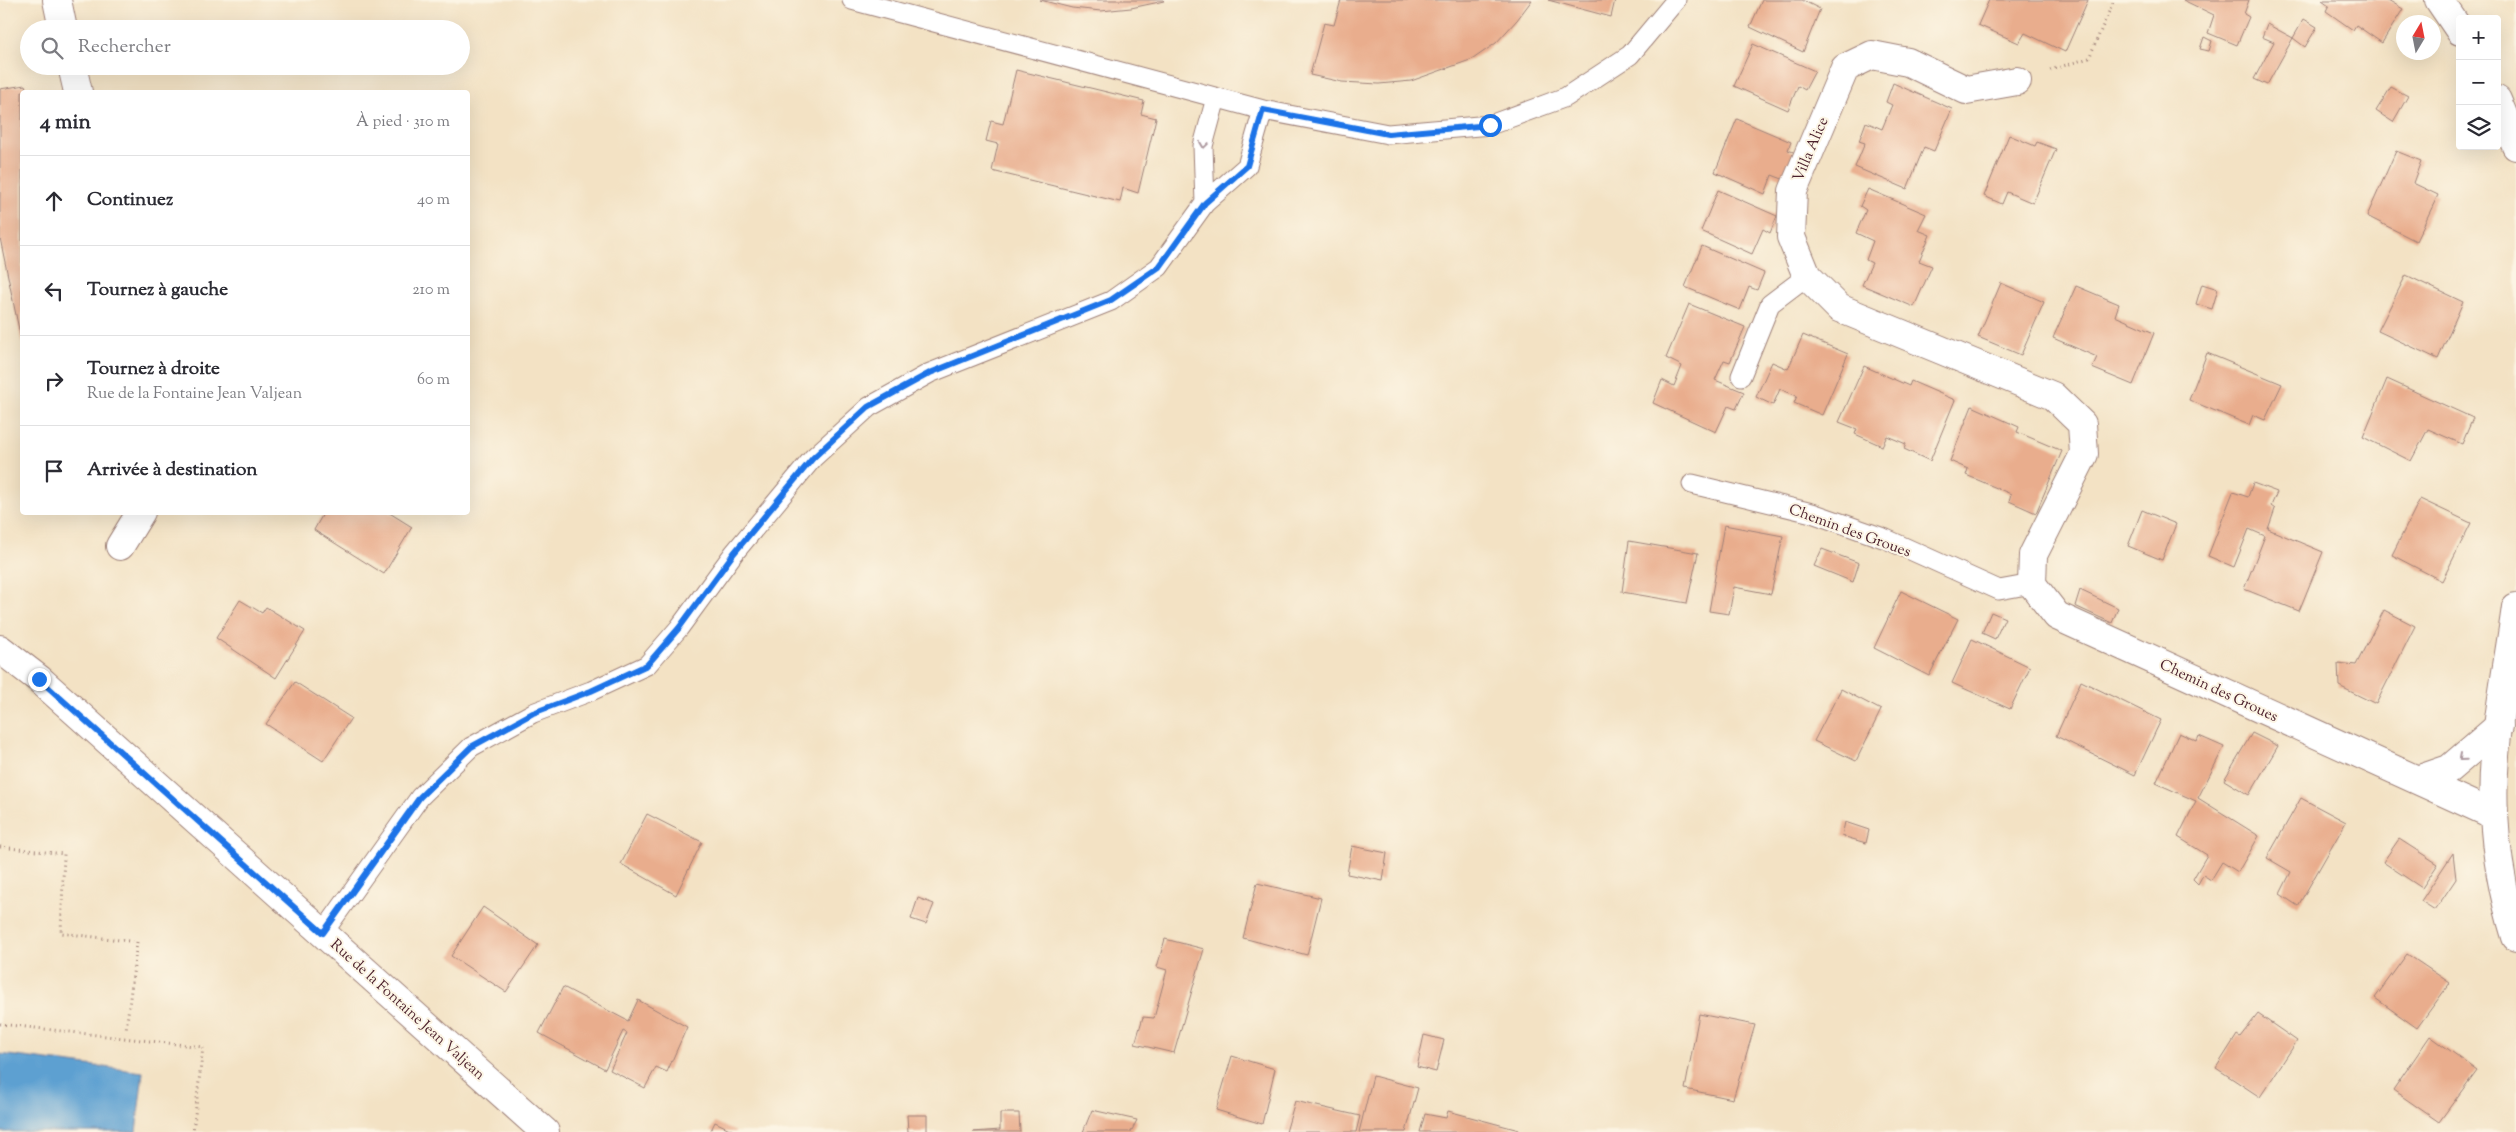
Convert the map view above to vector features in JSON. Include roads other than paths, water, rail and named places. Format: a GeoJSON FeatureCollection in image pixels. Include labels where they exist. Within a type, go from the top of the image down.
{"type":"FeatureCollection","features":[{"type":"Feature","properties":{"kind":"street"},"geometry":{"type":"LineString","coordinates":[[57,0],[61,20]]}},
{"type":"Feature","properties":{"kind":"street"},"geometry":{"type":"LineString","coordinates":[[2439,0],[2456,25]]}},
{"type":"Feature","properties":{"kind":"street","name":"Villa Alice"},"geometry":{"type":"LineString","coordinates":[[2017,81],[1966,90],[1908,62],[1872,55],[1845,68],[1793,191],[1791,237],[1806,276],[1839,308],[2053,396],[2082,424],[2084,454],[2033,555],[2032,584]]}},
{"type":"Feature","properties":{"kind":"street"},"geometry":{"type":"LineString","coordinates":[[74,75],[78,90]]}},
{"type":"Feature","properties":{"kind":"street"},"geometry":{"type":"LineString","coordinates":[[2499,105],[2516,146]]}},
{"type":"Feature","properties":{"kind":"street"},"geometry":{"type":"LineString","coordinates":[[120,546],[139,515]]}},
{"type":"Feature","properties":{"kind":"street","name":"Chemin des Groues"},"geometry":{"type":"LineString","coordinates":[[2032,584],[2058,616],[2494,815]]}},
{"type":"Feature","properties":{"kind":"street"},"geometry":{"type":"LineString","coordinates":[[2516,607],[2494,776],[2494,815],[2504,896],[2516,937]]}},
{"type":"Feature","properties":{"kind":"street","name":"Rue de la Fontaine Jean Valjean"},"geometry":{"type":"LineString","coordinates":[[0,649],[39,679],[545,1132]]}},
{"type":"Feature","properties":{"kind":"street"},"geometry":{"type":"LineString","coordinates":[[2418,780],[2449,769],[2500,726]]}},
{"type":"Feature","properties":{"kind":"lane"},"geometry":{"type":"LineString","coordinates":[[852,0],[1263,110],[1388,134],[1490,125],[1566,97],[1630,55],[1676,0]]}},
{"type":"Feature","properties":{"kind":"lane"},"geometry":{"type":"LineString","coordinates":[[1205,203],[1202,146],[1216,98]]}},
{"type":"Feature","properties":{"kind":"lane"},"geometry":{"type":"LineString","coordinates":[[323,933],[420,797],[471,747],[533,713],[591,691],[647,665],[679,628],[734,553],[813,458],[868,407],[930,373],[1111,300],[1159,267],[1205,203],[1247,166],[1263,110]]}},
{"type":"Feature","properties":{"kind":"lane"},"geometry":{"type":"LineString","coordinates":[[1741,376],[1770,304],[1806,276]]}},
{"type":"Feature","properties":{"kind":"lane","name":"Chemin des Groues"},"geometry":{"type":"LineString","coordinates":[[1692,484],[1812,513],[1886,539],[1999,590],[2032,584]]}},
{"type":"Feature","properties":{"kind":"water"},"geometry":{"type":"Polygon","coordinates":[[[0,1054],[143,1072],[136,1132],[0,1132],[0,1054]]]}}]}
